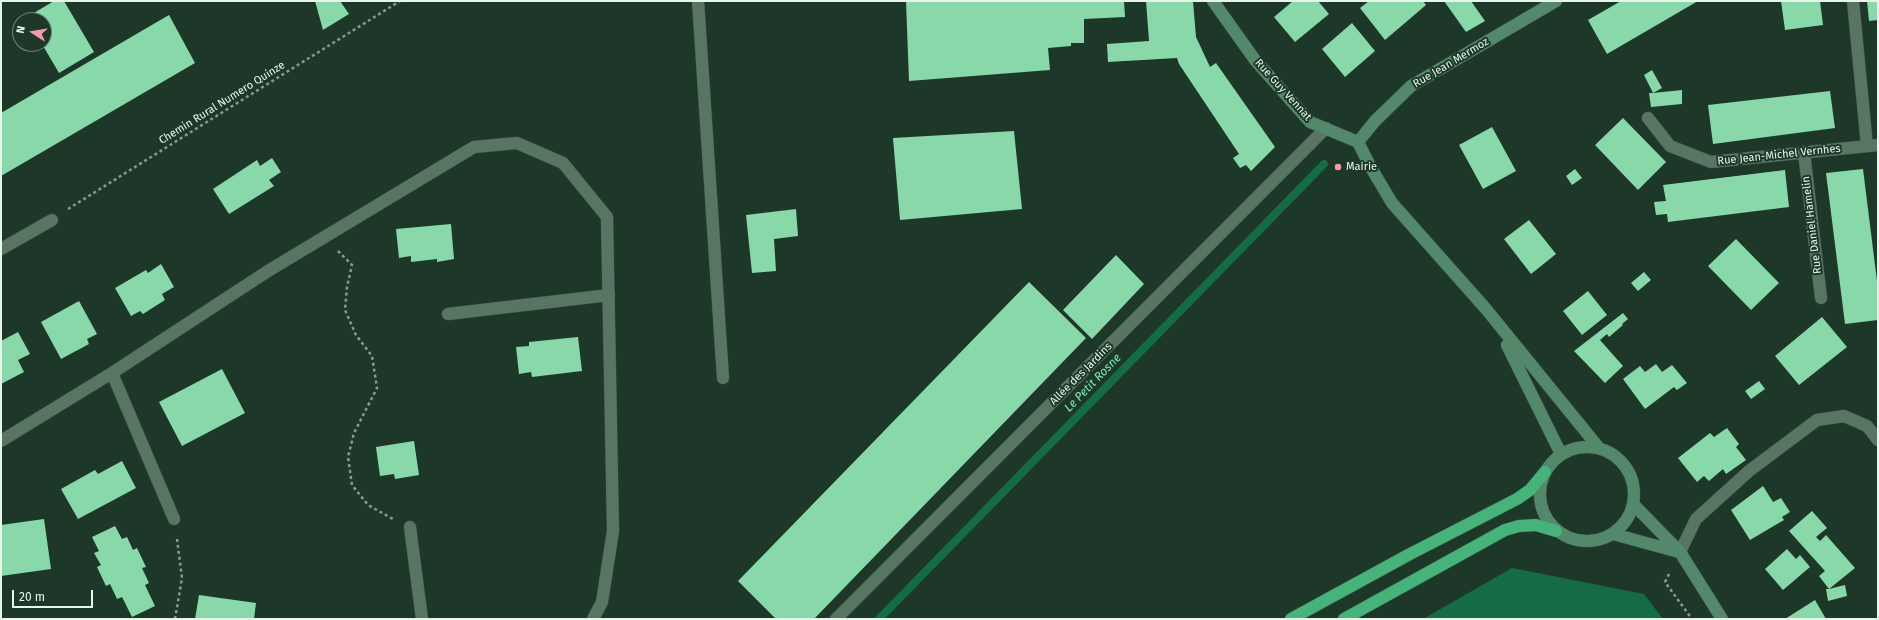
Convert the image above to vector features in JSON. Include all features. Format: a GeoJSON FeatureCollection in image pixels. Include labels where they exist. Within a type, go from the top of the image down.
{"type":"FeatureCollection","features":[{"type":"Feature","properties":{"kind":"highway"},"geometry":{"type":"LineString","coordinates":[[1291,619],[1410,554],[1517,499],[1530,490],[1545,472]]}},
{"type":"Feature","properties":{"kind":"highway"},"geometry":{"type":"LineString","coordinates":[[1344,619],[1505,530],[1519,526],[1536,525],[1556,531]]}},
{"type":"Feature","properties":{"kind":"street"},"geometry":{"type":"LineString","coordinates":[[698,1],[723,378]]}},
{"type":"Feature","properties":{"kind":"street","name":"Rue Guy Vennat"},"geometry":{"type":"LineString","coordinates":[[1213,1],[1255,60],[1310,122],[1358,142]]}},
{"type":"Feature","properties":{"kind":"street","name":"Rue Jean Mermoz"},"geometry":{"type":"LineString","coordinates":[[1358,142],[1376,120],[1411,86],[1556,1]]}},
{"type":"Feature","properties":{"kind":"street"},"geometry":{"type":"LineString","coordinates":[[1854,1],[1872,145]]}},
{"type":"Feature","properties":{"kind":"street","name":"Rue Jean-Michel Vernhes"},"geometry":{"type":"LineString","coordinates":[[1648,118],[1670,146],[1711,162],[1872,145]]}},
{"type":"Feature","properties":{"kind":"street","name":"Allée des Jardins"},"geometry":{"type":"LineString","coordinates":[[836,619],[1326,128]]}},
{"type":"Feature","properties":{"kind":"street"},"geometry":{"type":"LineString","coordinates":[[1358,142],[1370,166],[1392,203],[1486,309],[1599,448]]}},
{"type":"Feature","properties":{"kind":"street"},"geometry":{"type":"LineString","coordinates":[[1,441],[112,373],[268,271],[474,147],[517,143],[563,163],[608,217],[613,531],[602,602],[593,619]]}},
{"type":"Feature","properties":{"kind":"street","name":"Rue Daniel Hamelin"},"geometry":{"type":"LineString","coordinates":[[1804,152],[1821,298]]}},
{"type":"Feature","properties":{"kind":"street"},"geometry":{"type":"LineString","coordinates":[[1,249],[52,220]]}},
{"type":"Feature","properties":{"kind":"street"},"geometry":{"type":"LineString","coordinates":[[448,314],[609,295]]}},
{"type":"Feature","properties":{"kind":"street"},"geometry":{"type":"LineString","coordinates":[[1486,309],[1515,358],[1561,454]]}},
{"type":"Feature","properties":{"kind":"street"},"geometry":{"type":"LineString","coordinates":[[112,373],[174,518]]}},
{"type":"Feature","properties":{"kind":"street"},"geometry":{"type":"LineString","coordinates":[[1680,552],[1696,519],[1749,471],[1817,420],[1844,416],[1867,426],[1878,440]]}},
{"type":"Feature","properties":{"kind":"street"},"geometry":{"type":"LineString","coordinates":[[1579,448],[1599,448],[1610,452],[1620,460],[1627,469],[1632,480],[1634,492],[1633,504],[1629,516],[1622,526],[1613,534],[1600,540],[1585,542],[1570,539],[1556,531],[1547,521],[1542,509],[1540,496],[1541,482],[1545,472],[1561,454],[1579,448]]}},
{"type":"Feature","properties":{"kind":"street"},"geometry":{"type":"LineString","coordinates":[[1633,504],[1680,552],[1722,619]]}},
{"type":"Feature","properties":{"kind":"street"},"geometry":{"type":"LineString","coordinates":[[410,527],[422,619]]}},
{"type":"Feature","properties":{"kind":"street"},"geometry":{"type":"LineString","coordinates":[[1613,534],[1680,552]]}},
{"type":"Feature","properties":{"kind":"path","name":"Chemin Rural Numero Quinze"},"geometry":{"type":"LineString","coordinates":[[52,220],[400,1]]}},
{"type":"Feature","properties":{"kind":"path"},"geometry":{"type":"LineString","coordinates":[[324,238],[352,265],[347,287],[345,310],[356,335],[372,356],[377,388],[354,433],[348,457],[352,485],[368,505],[410,527]]}},
{"type":"Feature","properties":{"kind":"path"},"geometry":{"type":"LineString","coordinates":[[174,518],[182,578],[175,619]]}},
{"type":"Feature","properties":{"kind":"shaded area"},"geometry":{"type":"Polygon","coordinates":[[[1512,568],[1644,594],[1663,619],[1423,619],[1512,568]]]}},
{"type":"Feature","properties":{"kind":"building"},"geometry":{"type":"Polygon","coordinates":[[[54,1],[64,1],[94,52],[59,73],[47,52],[52,52],[52,12],[35,12],[54,1]]]}},
{"type":"Feature","properties":{"kind":"building"},"geometry":{"type":"Polygon","coordinates":[[[315,1],[340,1],[349,14],[323,30],[315,1]]]}},
{"type":"Feature","properties":{"kind":"building"},"geometry":{"type":"Polygon","coordinates":[[[906,1],[1124,1],[1125,17],[1084,19],[1084,43],[1071,43],[1071,46],[1048,48],[1050,70],[909,81],[906,1]]]}},
{"type":"Feature","properties":{"kind":"building"},"geometry":{"type":"Polygon","coordinates":[[[1146,1],[1193,1],[1196,37],[1210,67],[1216,63],[1275,147],[1251,171],[1246,165],[1240,168],[1233,158],[1239,154],[1179,64],[1177,58],[1108,62],[1107,44],[1149,41],[1146,1]]]}},
{"type":"Feature","properties":{"kind":"building"},"geometry":{"type":"Polygon","coordinates":[[[1293,1],[1318,1],[1329,14],[1295,42],[1274,17],[1293,1]]]}},
{"type":"Feature","properties":{"kind":"building"},"geometry":{"type":"Polygon","coordinates":[[[1369,1],[1423,1],[1426,5],[1385,40],[1360,8],[1369,1]]]}},
{"type":"Feature","properties":{"kind":"building"},"geometry":{"type":"Polygon","coordinates":[[[1444,1],[1471,1],[1485,21],[1466,32],[1444,1]]]}},
{"type":"Feature","properties":{"kind":"building"},"geometry":{"type":"Polygon","coordinates":[[[1621,1],[1698,1],[1607,54],[1588,20],[1621,1]]]}},
{"type":"Feature","properties":{"kind":"building"},"geometry":{"type":"Polygon","coordinates":[[[1781,1],[1820,1],[1823,25],[1785,30],[1781,1]]]}},
{"type":"Feature","properties":{"kind":"building"},"geometry":{"type":"Polygon","coordinates":[[[1867,1],[1878,1],[1878,20],[1869,21],[1867,1]]]}},
{"type":"Feature","properties":{"kind":"building"},"geometry":{"type":"Polygon","coordinates":[[[169,15],[195,63],[1,176],[1,113],[169,15]]]}},
{"type":"Feature","properties":{"kind":"building"},"geometry":{"type":"Polygon","coordinates":[[[1352,23],[1375,51],[1345,77],[1322,49],[1352,23]]]}},
{"type":"Feature","properties":{"kind":"building"},"geometry":{"type":"Polygon","coordinates":[[[1652,70],[1662,88],[1653,93],[1644,75],[1652,70]]]}},
{"type":"Feature","properties":{"kind":"building"},"geometry":{"type":"Polygon","coordinates":[[[1682,90],[1682,104],[1651,107],[1649,93],[1682,90]]]}},
{"type":"Feature","properties":{"kind":"building"},"geometry":{"type":"Polygon","coordinates":[[[1830,91],[1835,128],[1713,144],[1708,105],[1830,91]]]}},
{"type":"Feature","properties":{"kind":"building"},"geometry":{"type":"Polygon","coordinates":[[[1623,118],[1666,162],[1638,190],[1595,145],[1623,118]]]}},
{"type":"Feature","properties":{"kind":"building"},"geometry":{"type":"Polygon","coordinates":[[[1492,127],[1516,171],[1483,189],[1459,145],[1492,127]]]}},
{"type":"Feature","properties":{"kind":"building"},"geometry":{"type":"Polygon","coordinates":[[[1014,131],[1022,209],[900,220],[893,138],[1014,131]]]}},
{"type":"Feature","properties":{"kind":"building"},"geometry":{"type":"Polygon","coordinates":[[[272,158],[281,172],[269,180],[274,186],[229,214],[213,189],[257,160],[260,166],[272,158]]]}},
{"type":"Feature","properties":{"kind":"building"},"geometry":{"type":"Polygon","coordinates":[[[1575,169],[1582,178],[1572,185],[1566,176],[1575,169]]]}},
{"type":"Feature","properties":{"kind":"building"},"geometry":{"type":"Polygon","coordinates":[[[1863,169],[1878,289],[1878,320],[1845,324],[1826,173],[1863,169]]]}},
{"type":"Feature","properties":{"kind":"building"},"geometry":{"type":"Polygon","coordinates":[[[1785,170],[1789,207],[1668,222],[1667,214],[1656,215],[1654,202],[1666,201],[1663,185],[1785,170]]]}},
{"type":"Feature","properties":{"kind":"building"},"geometry":{"type":"Polygon","coordinates":[[[796,209],[798,236],[774,239],[776,271],[752,273],[746,215],[796,209]]]}},
{"type":"Feature","properties":{"kind":"building"},"geometry":{"type":"Polygon","coordinates":[[[1529,220],[1556,254],[1531,274],[1504,239],[1529,220]]]}},
{"type":"Feature","properties":{"kind":"building"},"geometry":{"type":"Polygon","coordinates":[[[451,224],[454,259],[437,262],[437,259],[411,262],[411,256],[399,258],[396,229],[451,224]]]}},
{"type":"Feature","properties":{"kind":"building"},"geometry":{"type":"Polygon","coordinates":[[[1736,239],[1779,283],[1751,310],[1708,266],[1736,239]]]}},
{"type":"Feature","properties":{"kind":"building"},"geometry":{"type":"Polygon","coordinates":[[[1116,255],[1144,284],[1092,339],[1063,310],[1116,255]]]}},
{"type":"Feature","properties":{"kind":"building"},"geometry":{"type":"Polygon","coordinates":[[[161,264],[174,287],[162,294],[165,300],[143,314],[140,311],[131,316],[115,288],[146,270],[148,273],[161,264]]]}},
{"type":"Feature","properties":{"kind":"building"},"geometry":{"type":"Polygon","coordinates":[[[1644,272],[1651,280],[1638,291],[1631,283],[1644,272]]]}},
{"type":"Feature","properties":{"kind":"building"},"geometry":{"type":"Polygon","coordinates":[[[1029,282],[1086,338],[814,619],[776,619],[738,581],[1029,282]]]}},
{"type":"Feature","properties":{"kind":"building"},"geometry":{"type":"Polygon","coordinates":[[[1588,291],[1607,315],[1582,335],[1563,311],[1588,291]]]}},
{"type":"Feature","properties":{"kind":"building"},"geometry":{"type":"Polygon","coordinates":[[[79,301],[97,334],[87,339],[89,344],[61,359],[41,322],[79,301]]]}},
{"type":"Feature","properties":{"kind":"building"},"geometry":{"type":"Polygon","coordinates":[[[1623,313],[1628,319],[1622,324],[1623,325],[1609,337],[1607,334],[1600,340],[1623,366],[1605,383],[1574,351],[1623,313]]]}},
{"type":"Feature","properties":{"kind":"building"},"geometry":{"type":"Polygon","coordinates":[[[1822,317],[1847,347],[1799,385],[1775,356],[1822,317]]]}},
{"type":"Feature","properties":{"kind":"building"},"geometry":{"type":"Polygon","coordinates":[[[18,332],[30,354],[18,360],[24,372],[1,384],[1,341],[18,332]]]}},
{"type":"Feature","properties":{"kind":"building"},"geometry":{"type":"Polygon","coordinates":[[[578,337],[582,371],[532,377],[531,372],[519,374],[516,347],[529,346],[529,342],[578,337]]]}},
{"type":"Feature","properties":{"kind":"building"},"geometry":{"type":"Polygon","coordinates":[[[1656,364],[1662,372],[1672,365],[1687,383],[1677,390],[1674,387],[1645,409],[1623,379],[1640,366],[1645,372],[1656,364]]]}},
{"type":"Feature","properties":{"kind":"building"},"geometry":{"type":"Polygon","coordinates":[[[222,369],[245,413],[182,446],[159,402],[222,369]]]}},
{"type":"Feature","properties":{"kind":"building"},"geometry":{"type":"Polygon","coordinates":[[[1759,381],[1765,389],[1751,399],[1745,391],[1759,381]]]}},
{"type":"Feature","properties":{"kind":"building"},"geometry":{"type":"Polygon","coordinates":[[[1727,428],[1739,444],[1736,447],[1746,460],[1726,474],[1723,469],[1709,481],[1704,476],[1697,482],[1678,458],[1710,433],[1714,437],[1727,428]]]}},
{"type":"Feature","properties":{"kind":"building"},"geometry":{"type":"Polygon","coordinates":[[[414,441],[419,475],[395,479],[394,474],[380,476],[376,447],[414,441]]]}},
{"type":"Feature","properties":{"kind":"building"},"geometry":{"type":"Polygon","coordinates":[[[122,461],[136,488],[78,519],[61,489],[95,470],[98,474],[122,461]]]}},
{"type":"Feature","properties":{"kind":"building"},"geometry":{"type":"Polygon","coordinates":[[[1763,486],[1773,502],[1781,498],[1790,512],[1782,517],[1784,520],[1750,540],[1731,510],[1763,486]]]}},
{"type":"Feature","properties":{"kind":"building"},"geometry":{"type":"Polygon","coordinates":[[[1812,511],[1827,528],[1816,537],[1820,541],[1826,535],[1855,568],[1829,589],[1819,576],[1825,571],[1789,531],[1812,511]]]}},
{"type":"Feature","properties":{"kind":"building"},"geometry":{"type":"Polygon","coordinates":[[[44,519],[51,569],[1,576],[1,525],[44,519]]]}},
{"type":"Feature","properties":{"kind":"building"},"geometry":{"type":"Polygon","coordinates":[[[115,526],[122,539],[127,537],[133,550],[137,548],[146,567],[142,568],[149,583],[145,585],[155,606],[132,617],[122,597],[117,599],[110,584],[106,586],[97,567],[101,565],[94,553],[99,551],[92,537],[115,526]]]}},
{"type":"Feature","properties":{"kind":"building"},"geometry":{"type":"Polygon","coordinates":[[[1787,549],[1796,559],[1800,555],[1810,567],[1783,590],[1765,569],[1787,549]]]}},
{"type":"Feature","properties":{"kind":"building"},"geometry":{"type":"Polygon","coordinates":[[[1845,585],[1847,596],[1828,601],[1826,589],[1845,585]]]}},
{"type":"Feature","properties":{"kind":"building"},"geometry":{"type":"Polygon","coordinates":[[[199,595],[256,603],[254,619],[195,619],[199,595]]]}},
{"type":"Feature","properties":{"kind":"building"},"geometry":{"type":"Polygon","coordinates":[[[1815,600],[1826,619],[1785,619],[1815,600]]]}},
{"type":"Feature","properties":{"kind":"waterway","name":"Le Petit Rosne"},"geometry":{"type":"LineString","coordinates":[[879,619],[1324,164]]}},
{"type":"Feature","properties":{"kind":"place","name":"Mairie"},"geometry":{"type":"Point","coordinates":[1338,167]}}]}
